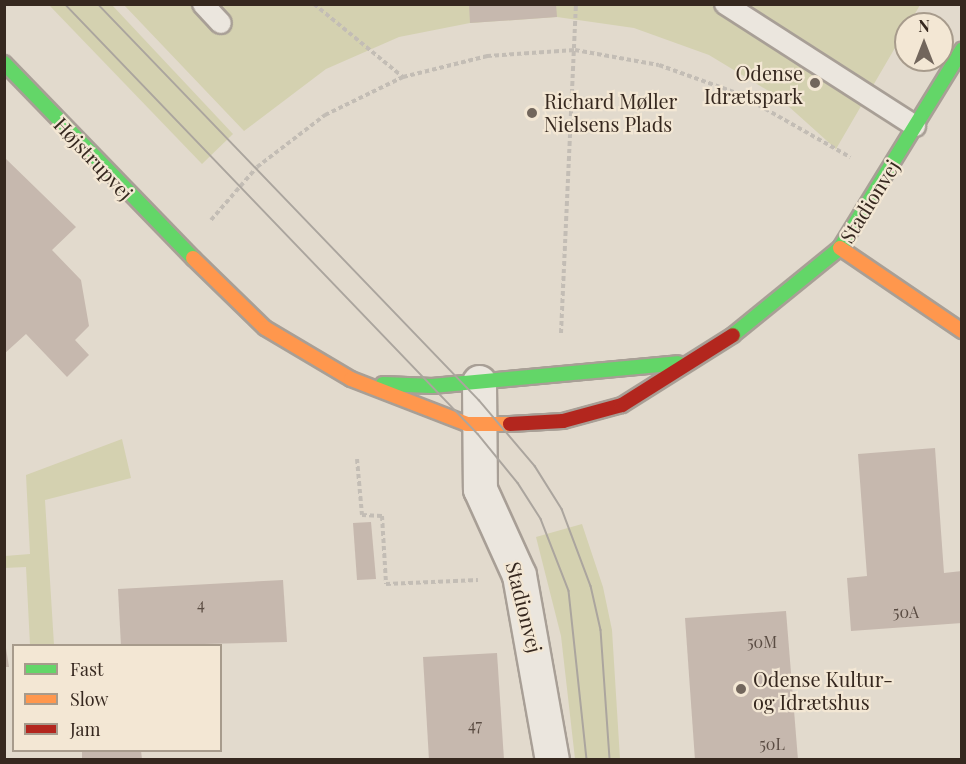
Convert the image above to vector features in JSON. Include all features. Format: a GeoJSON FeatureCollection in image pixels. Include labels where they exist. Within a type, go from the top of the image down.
{"type":"FeatureCollection","features":[{"type":"Feature","properties":{"kind":"street","name":"Stadionvej"},"geometry":{"type":"LineString","coordinates":[[185,250],[265,328],[351,379],[445,418],[478,425],[593,415],[622,405],[683,363],[733,335],[840,248],[962,50]]}},
{"type":"Feature","properties":{"kind":"street","name":"Højstrupvej"},"geometry":{"type":"LineString","coordinates":[[4,63],[185,250]]}},
{"type":"Feature","properties":{"kind":"street"},"geometry":{"type":"LineString","coordinates":[[840,248],[962,331]]}},
{"type":"Feature","properties":{"kind":"street","name":"Stadionvej"},"geometry":{"type":"LineString","coordinates":[[351,379],[407,386],[479,382],[683,363]]}},
{"type":"Feature","properties":{"kind":"street","name":"Stadionvej"},"geometry":{"type":"LineString","coordinates":[[479,382],[480,489],[519,575],[542,682],[552,759]]}},
{"type":"Feature","properties":{"kind":"lane"},"geometry":{"type":"LineString","coordinates":[[203,4],[221,23]]}},
{"type":"Feature","properties":{"kind":"lane"},"geometry":{"type":"LineString","coordinates":[[725,4],[915,126]]}},
{"type":"Feature","properties":{"kind":"path"},"geometry":{"type":"LineString","coordinates":[[314,4],[404,77]]}},
{"type":"Feature","properties":{"kind":"path"},"geometry":{"type":"LineString","coordinates":[[559,375],[576,4]]}},
{"type":"Feature","properties":{"kind":"path"},"geometry":{"type":"LineString","coordinates":[[185,250],[257,167],[325,115],[404,77],[488,56],[575,50],[659,65],[739,94],[812,139],[886,174]]}},
{"type":"Feature","properties":{"kind":"path"},"geometry":{"type":"LineString","coordinates":[[357,459],[362,515],[382,516],[386,584],[486,580]]}},
{"type":"Feature","properties":{"kind":"shaded area"},"geometry":{"type":"Polygon","coordinates":[[[49,5],[112,5],[233,134],[202,164],[49,5]]]}},
{"type":"Feature","properties":{"kind":"shaded area","name":"Odense Idrætspark"},"geometry":{"type":"Polygon","coordinates":[[[124,5],[920,5],[916,12],[894,12],[894,50],[836,149],[777,96],[709,55],[634,28],[557,17],[470,23],[399,37],[326,69],[244,131],[124,5]]]}},
{"type":"Feature","properties":{"kind":"shaded area"},"geometry":{"type":"Polygon","coordinates":[[[122,439],[131,478],[45,500],[54,644],[30,644],[26,567],[4,568],[5,556],[30,554],[26,475],[122,439]]]}},
{"type":"Feature","properties":{"kind":"shaded area"},"geometry":{"type":"Polygon","coordinates":[[[582,524],[603,587],[612,630],[620,759],[575,759],[561,636],[536,537],[582,524]]]}},
{"type":"Feature","properties":{"kind":"building"},"geometry":{"type":"Polygon","coordinates":[[[469,4],[556,4],[557,17],[470,23],[469,4]]]}},
{"type":"Feature","properties":{"kind":"building"},"geometry":{"type":"Polygon","coordinates":[[[4,157],[76,227],[52,250],[81,280],[89,326],[75,340],[89,355],[67,377],[26,334],[4,354],[4,157]]]}},
{"type":"Feature","properties":{"kind":"building"},"geometry":{"type":"Polygon","coordinates":[[[935,448],[944,573],[962,571],[962,623],[851,631],[847,578],[867,576],[858,454],[935,448]]]}},
{"type":"Feature","properties":{"kind":"building"},"geometry":{"type":"Polygon","coordinates":[[[371,522],[376,579],[357,580],[353,523],[371,522]]]}},
{"type":"Feature","properties":{"kind":"building"},"geometry":{"type":"Polygon","coordinates":[[[283,580],[287,642],[121,644],[118,589],[283,580]]]}},
{"type":"Feature","properties":{"kind":"building","name":"Odense Kultur- og Idrætshus"},"geometry":{"type":"Polygon","coordinates":[[[786,611],[798,760],[695,760],[685,618],[786,611]]]}},
{"type":"Feature","properties":{"kind":"building"},"geometry":{"type":"Polygon","coordinates":[[[4,636],[9,667],[4,667],[4,636]]]}},
{"type":"Feature","properties":{"kind":"building"},"geometry":{"type":"Polygon","coordinates":[[[497,653],[504,760],[429,760],[423,657],[497,653]]]}},
{"type":"Feature","properties":{"kind":"building"},"geometry":{"type":"Polygon","coordinates":[[[82,752],[141,752],[142,760],[82,760],[82,752]]]}},
{"type":"Feature","properties":{"kind":"tram line"},"geometry":{"type":"LineString","coordinates":[[65,4],[478,434],[518,483],[541,519],[569,591],[587,760]]}},
{"type":"Feature","properties":{"kind":"tram line"},"geometry":{"type":"LineString","coordinates":[[98,4],[479,400],[535,466],[562,509],[591,586],[601,630],[610,760]]}},
{"type":"Feature","properties":{"kind":"traffic: fast"},"geometry":{"type":"LineString","coordinates":[[733,335],[840,248],[962,50]]}},
{"type":"Feature","properties":{"kind":"traffic: fast"},"geometry":{"type":"LineString","coordinates":[[4,63],[193,258]]}},
{"type":"Feature","properties":{"kind":"traffic: fast"},"geometry":{"type":"LineString","coordinates":[[383,384],[432,386],[678,363]]}},
{"type":"Feature","properties":{"kind":"traffic: slow"},"geometry":{"type":"LineString","coordinates":[[840,248],[962,331]]}},
{"type":"Feature","properties":{"kind":"traffic: slow"},"geometry":{"type":"LineString","coordinates":[[193,258],[265,328],[351,379],[467,424],[510,424]]}},
{"type":"Feature","properties":{"kind":"traffic: jam"},"geometry":{"type":"LineString","coordinates":[[510,424],[563,421],[622,405],[733,335]]}},
{"type":"Feature","properties":{"kind":"place","name":"Odense Idrætspark"},"geometry":{"type":"Point","coordinates":[815,83]}},
{"type":"Feature","properties":{"kind":"place","name":"Richard Møller Nielsens Plads"},"geometry":{"type":"Point","coordinates":[532,113]}},
{"type":"Feature","properties":{"kind":"place","name":"Odense Kultur- og Idrætshus"},"geometry":{"type":"Point","coordinates":[741,689]}}]}
